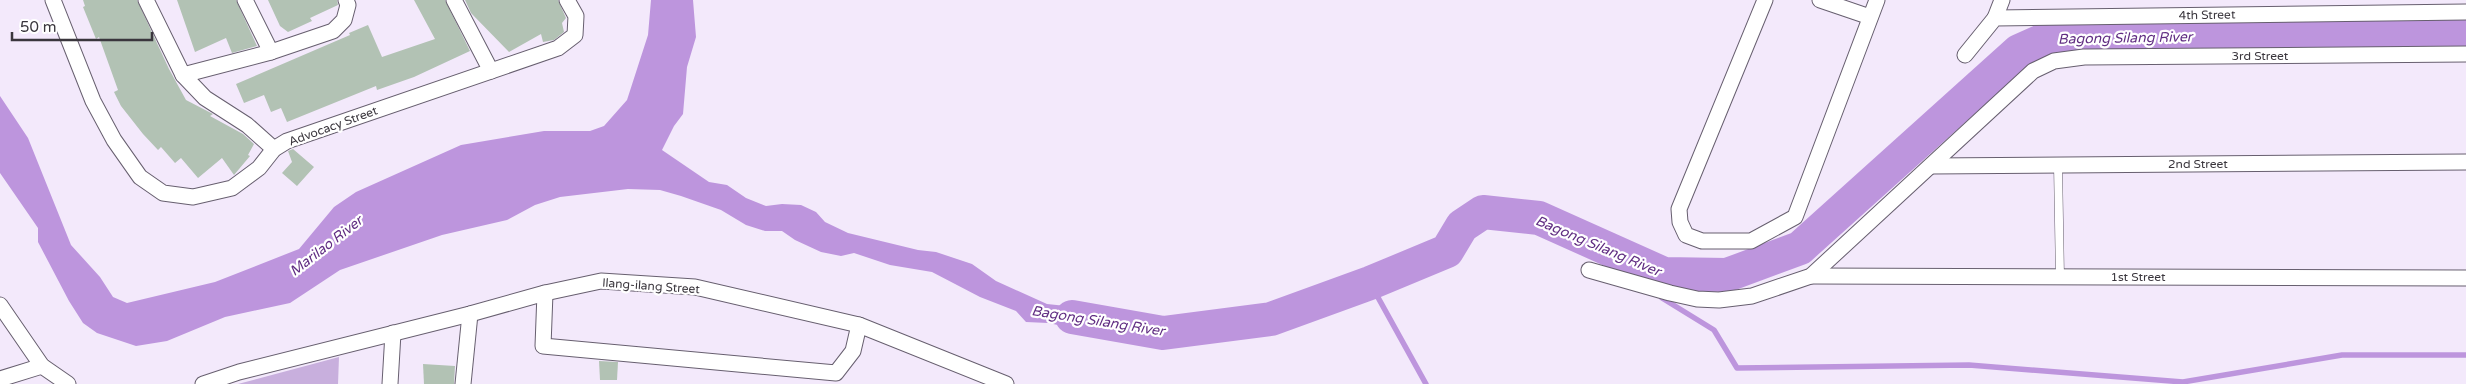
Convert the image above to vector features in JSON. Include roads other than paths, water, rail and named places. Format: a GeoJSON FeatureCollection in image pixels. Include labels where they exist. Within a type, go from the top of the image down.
{"type":"FeatureCollection","features":[{"type":"Feature","properties":{"kind":"street","name":"Advocacy Street"},"geometry":{"type":"LineString","coordinates":[[53,0],[94,101],[114,140],[140,177],[163,193],[193,197],[232,188],[259,168],[274,149],[287,141],[558,48],[575,35],[576,16],[568,0]]}},
{"type":"Feature","properties":{"kind":"street"},"geometry":{"type":"LineString","coordinates":[[146,0],[183,75],[205,98],[246,124],[274,149]]}},
{"type":"Feature","properties":{"kind":"street"},"geometry":{"type":"LineString","coordinates":[[245,0],[271,52]]}},
{"type":"Feature","properties":{"kind":"street"},"geometry":{"type":"LineString","coordinates":[[183,75],[271,52],[333,31],[344,20],[348,5],[346,0]]}},
{"type":"Feature","properties":{"kind":"street"},"geometry":{"type":"LineString","coordinates":[[454,0],[491,71]]}},
{"type":"Feature","properties":{"kind":"street"},"geometry":{"type":"LineString","coordinates":[[1765,0],[1679,209],[1680,222],[1686,235],[1702,241],[1751,241],[1795,216],[1876,0]]}},
{"type":"Feature","properties":{"kind":"street"},"geometry":{"type":"LineString","coordinates":[[1820,0],[1870,17]]}},
{"type":"Feature","properties":{"kind":"street"},"geometry":{"type":"LineString","coordinates":[[1966,55],[1995,18],[2002,0]]}},
{"type":"Feature","properties":{"kind":"street","name":"4th Street"},"geometry":{"type":"LineString","coordinates":[[1995,18],[2466,12]]}},
{"type":"Feature","properties":{"kind":"street","name":"3rd Street"},"geometry":{"type":"LineString","coordinates":[[1811,276],[2033,71],[2054,61],[2084,57],[2466,54]]}},
{"type":"Feature","properties":{"kind":"street","name":"2nd Street"},"geometry":{"type":"LineString","coordinates":[[1931,166],[2466,162]]}},
{"type":"Feature","properties":{"kind":"street"},"geometry":{"type":"LineString","coordinates":[[1589,270],[1670,293],[1697,299],[1719,300],[1752,296],[1811,276]]}},
{"type":"Feature","properties":{"kind":"street","name":"1st Street"},"geometry":{"type":"LineString","coordinates":[[1811,276],[2466,278]]}},
{"type":"Feature","properties":{"kind":"street","name":"Ilang-ilang Street"},"geometry":{"type":"LineString","coordinates":[[203,384],[239,372],[470,314],[545,293],[601,281],[695,287],[859,325],[1006,384]]}},
{"type":"Feature","properties":{"kind":"street"},"geometry":{"type":"LineString","coordinates":[[545,293],[544,346],[836,373],[852,352],[859,325]]}},
{"type":"Feature","properties":{"kind":"street"},"geometry":{"type":"LineString","coordinates":[[0,305],[42,366],[68,384]]}},
{"type":"Feature","properties":{"kind":"street"},"geometry":{"type":"LineString","coordinates":[[463,384],[470,314]]}},
{"type":"Feature","properties":{"kind":"street"},"geometry":{"type":"LineString","coordinates":[[390,384],[393,333]]}},
{"type":"Feature","properties":{"kind":"street"},"geometry":{"type":"LineString","coordinates":[[0,379],[42,366]]}},
{"type":"Feature","properties":{"kind":"lane"},"geometry":{"type":"LineString","coordinates":[[2058,165],[2060,277]]}},
{"type":"Feature","properties":{"kind":"water","name":"Marilao River"},"geometry":{"type":"Polygon","coordinates":[[[651,0],[693,0],[696,37],[687,67],[683,114],[674,126],[662,150],[709,182],[727,185],[746,198],[766,206],[782,204],[801,205],[816,212],[825,222],[848,233],[918,250],[936,252],[972,264],[996,281],[1047,304],[1095,309],[1118,316],[1114,336],[1048,323],[1026,322],[1016,311],[980,297],[932,272],[890,265],[854,253],[841,256],[821,252],[795,240],[782,231],[765,231],[746,225],[721,210],[681,196],[660,190],[628,189],[560,197],[535,205],[507,220],[442,235],[340,270],[290,303],[225,317],[167,341],[136,346],[97,333],[83,323],[69,301],[38,242],[38,228],[0,173],[0,96],[28,138],[71,245],[100,277],[113,297],[127,303],[215,282],[299,249],[334,207],[356,192],[461,145],[544,131],[590,131],[604,126],[627,100],[648,35],[651,0]]]}},
{"type":"Feature","properties":{"kind":"waterway","name":"Bagong Silang River"},"geometry":{"type":"LineString","coordinates":[[1072,317],[1163,333],[1271,319],[1370,283],[1447,251],[1462,226],[1483,212],[1539,218],[1664,274],[1727,275],[1800,248],[2019,51],[2046,39],[2466,35]]}},
{"type":"Feature","properties":{"kind":"waterway"},"geometry":{"type":"LineString","coordinates":[[1633,259],[1643,276]]}},
{"type":"Feature","properties":{"kind":"waterway"},"geometry":{"type":"LineString","coordinates":[[1370,283],[1426,384]]}},
{"type":"Feature","properties":{"kind":"waterway"},"geometry":{"type":"LineString","coordinates":[[1662,298],[1714,330],[1737,368],[1969,365],[2183,382],[2342,355],[2466,355]]}}]}
